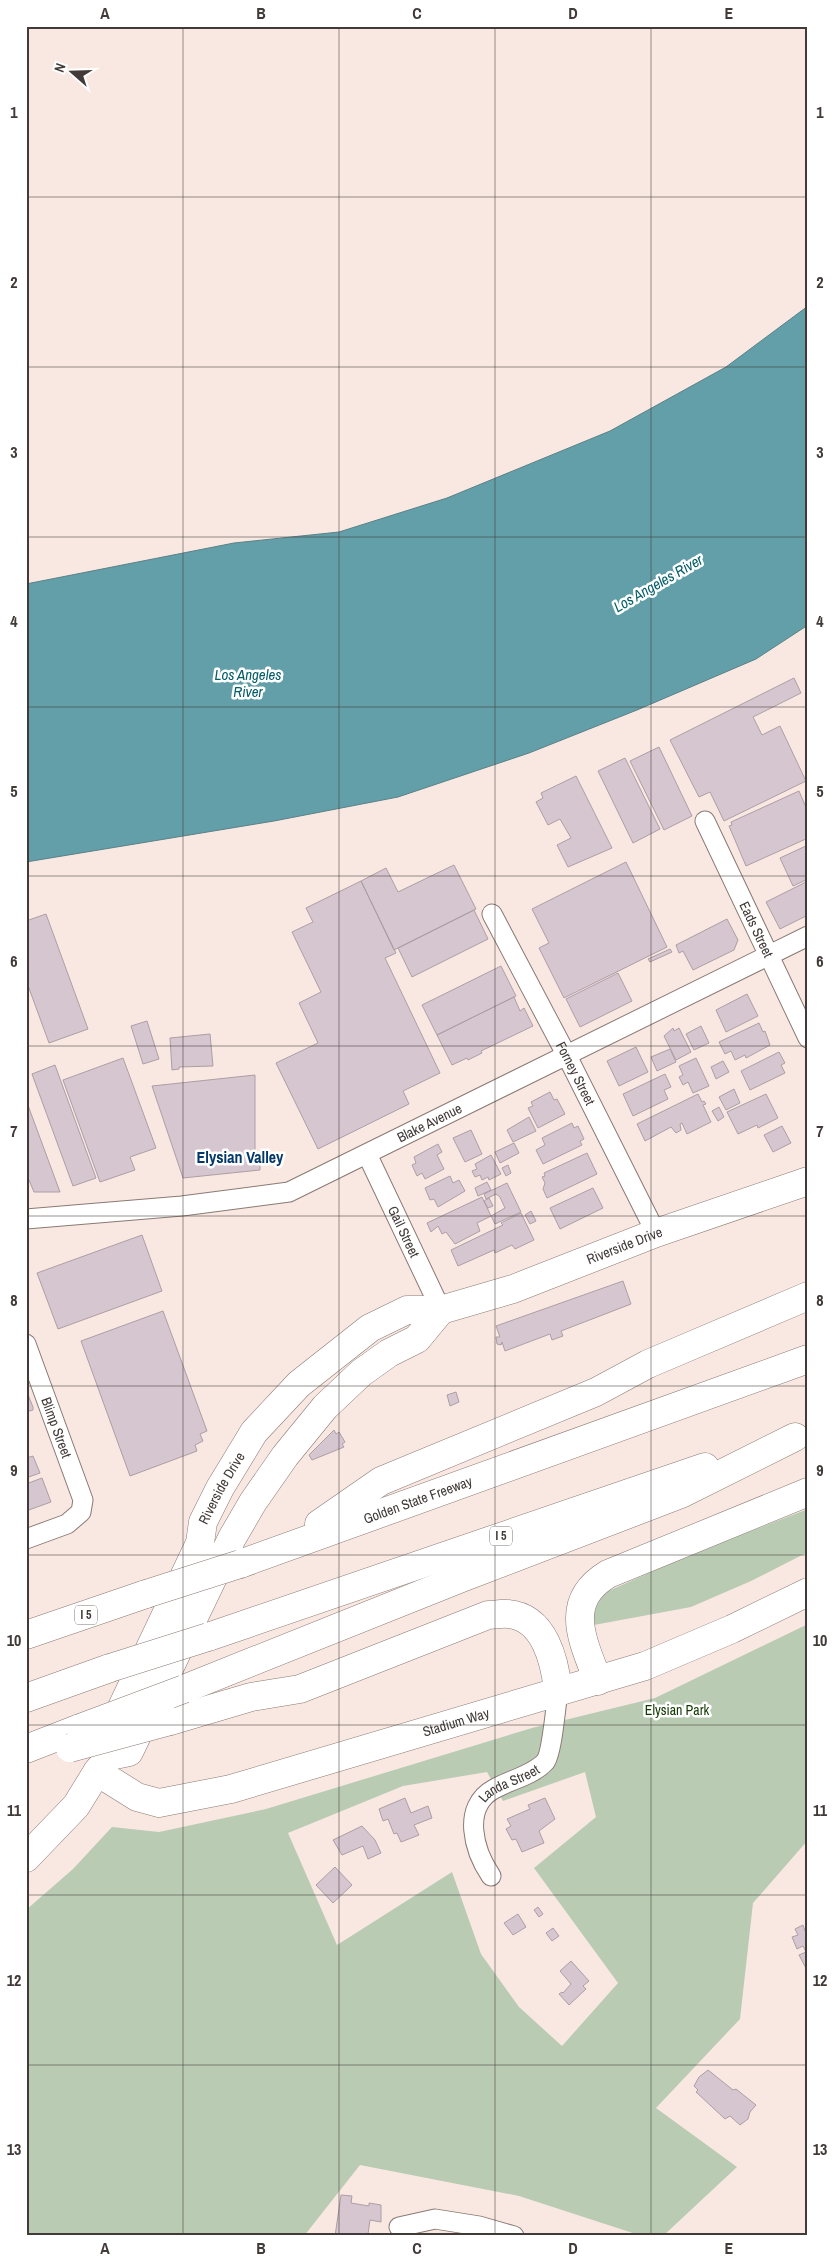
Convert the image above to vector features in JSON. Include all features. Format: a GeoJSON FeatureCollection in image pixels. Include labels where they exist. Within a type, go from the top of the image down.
{"type":"FeatureCollection","features":[{"type":"Feature","properties":{"kind":"main road","name":"Riverside Drive"},"geometry":{"type":"LineString","coordinates":[[104,1764],[104,1743],[200,1542],[203,1522],[220,1488],[254,1432],[299,1384],[370,1328],[407,1310],[441,1310],[513,1289],[656,1233],[808,1181]]}},
{"type":"Feature","properties":{"kind":"main road"},"geometry":{"type":"LineString","coordinates":[[289,1546],[381,1481],[596,1392],[648,1364],[808,1296]]}},
{"type":"Feature","properties":{"kind":"main road"},"geometry":{"type":"LineString","coordinates":[[26,1858],[76,1806],[104,1764],[129,1752],[232,1538],[253,1502],[285,1456],[325,1407],[361,1373],[389,1353],[416,1338],[441,1310]]}},
{"type":"Feature","properties":{"kind":"main road","name":"Golden State Freeway"},"geometry":{"type":"LineString","coordinates":[[26,1635],[240,1564],[808,1360]]}},
{"type":"Feature","properties":{"kind":"main road"},"geometry":{"type":"LineString","coordinates":[[26,1764],[75,1738],[184,1689],[464,1577],[682,1494],[802,1435]]}},
{"type":"Feature","properties":{"kind":"main road","name":"I 5"},"geometry":{"type":"LineString","coordinates":[[26,1698],[638,1488],[802,1435]]}},
{"type":"Feature","properties":{"kind":"main road"},"geometry":{"type":"LineString","coordinates":[[598,1681],[580,1632],[579,1614],[584,1596],[594,1582],[608,1574],[808,1492]]}},
{"type":"Feature","properties":{"kind":"main road","name":"Stadium Way"},"geometry":{"type":"LineString","coordinates":[[104,1764],[137,1797],[159,1803],[193,1798],[276,1776],[645,1666],[690,1648],[808,1592]]}},
{"type":"Feature","properties":{"kind":"main road"},"geometry":{"type":"LineString","coordinates":[[26,1748],[170,1721],[251,1697],[300,1689],[488,1615],[508,1614],[520,1617],[532,1625],[543,1637],[553,1658],[558,1691]]}},
{"type":"Feature","properties":{"kind":"street","name":"Eads Street"},"geometry":{"type":"LineString","coordinates":[[705,821],[808,1038]]}},
{"type":"Feature","properties":{"kind":"street","name":"Forney Street"},"geometry":{"type":"LineString","coordinates":[[492,914],[567,1056],[656,1233]]}},
{"type":"Feature","properties":{"kind":"street","name":"Blake Avenue"},"geometry":{"type":"LineString","coordinates":[[27,1216],[182,1206],[290,1192],[808,936]]}},
{"type":"Feature","properties":{"kind":"street","name":"Gail Street"},"geometry":{"type":"LineString","coordinates":[[367,1154],[441,1310]]}},
{"type":"Feature","properties":{"kind":"street","name":"Blimp Street"},"geometry":{"type":"LineString","coordinates":[[26,1344],[83,1500],[81,1512],[67,1524],[26,1539]]}},
{"type":"Feature","properties":{"kind":"street","name":"Landa Street"},"geometry":{"type":"LineString","coordinates":[[491,1876],[483,1864],[474,1838],[473,1823],[476,1808],[483,1795],[537,1768],[546,1761],[551,1747],[552,1724],[558,1691]]}},
{"type":"Feature","properties":{"kind":"street"},"geometry":{"type":"LineString","coordinates":[[399,2227],[435,2219],[479,2226],[514,2236]]}},
{"type":"Feature","properties":{"kind":"green space"},"geometry":{"type":"Polygon","coordinates":[[[808,1509],[808,1552],[751,1581],[691,1607],[594,1625],[592,1613],[604,1593],[696,1552],[808,1509]]]}},
{"type":"Feature","properties":{"kind":"green space","name":"Elysian Park"},"geometry":{"type":"Polygon","coordinates":[[[808,1624],[808,1840],[753,1903],[740,2019],[656,2108],[737,2167],[663,2236],[642,2236],[519,2196],[360,2165],[304,2236],[26,2236],[26,1910],[73,1869],[112,1827],[159,1832],[266,1809],[532,1728],[655,1698],[808,1624]],[[487,1772],[403,1786],[288,1833],[337,1945],[452,1872],[481,1954],[519,2007],[562,2046],[618,1983],[534,1868],[596,1817],[585,1772],[503,1801],[487,1772]]]}},
{"type":"Feature","properties":{"kind":"water","name":"Los Angeles River"},"geometry":{"type":"Polygon","coordinates":[[[808,306],[808,625],[756,659],[637,710],[529,753],[398,797],[274,821],[26,862],[26,584],[234,543],[339,532],[447,498],[610,431],[726,367],[808,306]]]}},
{"type":"Feature","properties":{"kind":"building"},"geometry":{"type":"Polygon","coordinates":[[[794,678],[801,693],[753,717],[762,735],[780,726],[806,781],[724,821],[710,792],[699,797],[670,740],[794,678]]]}},
{"type":"Feature","properties":{"kind":"building"},"geometry":{"type":"Polygon","coordinates":[[[659,747],[692,816],[664,830],[630,761],[659,747]]]}},
{"type":"Feature","properties":{"kind":"building"},"geometry":{"type":"Polygon","coordinates":[[[625,758],[660,829],[633,843],[598,771],[625,758]]]}},
{"type":"Feature","properties":{"kind":"building"},"geometry":{"type":"Polygon","coordinates":[[[576,776],[612,848],[568,867],[557,845],[571,838],[560,819],[548,825],[536,802],[543,798],[541,793],[576,776]]]}},
{"type":"Feature","properties":{"kind":"building"},"geometry":{"type":"Polygon","coordinates":[[[799,791],[808,812],[808,838],[746,866],[729,826],[732,825],[731,822],[799,791]]]}},
{"type":"Feature","properties":{"kind":"building"},"geometry":{"type":"Polygon","coordinates":[[[808,845],[808,879],[793,886],[780,858],[808,845]]]}},
{"type":"Feature","properties":{"kind":"building"},"geometry":{"type":"Polygon","coordinates":[[[626,862],[667,947],[564,998],[539,948],[549,943],[532,909],[626,862]]]}},
{"type":"Feature","properties":{"kind":"building"},"geometry":{"type":"Polygon","coordinates":[[[454,865],[476,909],[394,950],[361,881],[386,868],[398,892],[454,865]]]}},
{"type":"Feature","properties":{"kind":"building"},"geometry":{"type":"Polygon","coordinates":[[[361,881],[396,953],[385,958],[440,1073],[403,1091],[409,1104],[318,1149],[276,1063],[318,1043],[299,1003],[321,992],[292,932],[313,922],[306,908],[361,881]]]}},
{"type":"Feature","properties":{"kind":"building"},"geometry":{"type":"Polygon","coordinates":[[[808,881],[808,915],[780,929],[766,902],[808,881]]]}},
{"type":"Feature","properties":{"kind":"building"},"geometry":{"type":"Polygon","coordinates":[[[474,910],[488,939],[412,977],[398,948],[474,910]]]}},
{"type":"Feature","properties":{"kind":"building"},"geometry":{"type":"Polygon","coordinates":[[[46,914],[88,1029],[49,1043],[26,980],[26,921],[46,914]]]}},
{"type":"Feature","properties":{"kind":"building"},"geometry":{"type":"Polygon","coordinates":[[[727,919],[738,940],[734,950],[693,970],[683,951],[679,953],[676,945],[727,919]]]}},
{"type":"Feature","properties":{"kind":"building"},"geometry":{"type":"Polygon","coordinates":[[[670,949],[672,952],[650,962],[648,959],[670,949]]]}},
{"type":"Feature","properties":{"kind":"building"},"geometry":{"type":"Polygon","coordinates":[[[501,966],[516,996],[437,1035],[422,1005],[501,966]]]}},
{"type":"Feature","properties":{"kind":"building"},"geometry":{"type":"Polygon","coordinates":[[[618,973],[632,1001],[580,1027],[566,999],[618,973]]]}},
{"type":"Feature","properties":{"kind":"building"},"geometry":{"type":"Polygon","coordinates":[[[747,994],[758,1016],[726,1032],[716,1010],[747,994]]]}},
{"type":"Feature","properties":{"kind":"building"},"geometry":{"type":"Polygon","coordinates":[[[514,997],[520,1011],[524,1008],[533,1026],[481,1051],[482,1053],[468,1060],[467,1058],[452,1065],[437,1035],[514,997]]]}},
{"type":"Feature","properties":{"kind":"building"},"geometry":{"type":"Polygon","coordinates":[[[147,1021],[159,1059],[143,1064],[131,1026],[147,1021]]]}},
{"type":"Feature","properties":{"kind":"building"},"geometry":{"type":"Polygon","coordinates":[[[759,1023],[763,1032],[765,1031],[770,1045],[746,1058],[745,1055],[735,1060],[731,1051],[725,1054],[719,1042],[759,1023]]]}},
{"type":"Feature","properties":{"kind":"building"},"geometry":{"type":"Polygon","coordinates":[[[701,1026],[709,1043],[694,1050],[686,1034],[701,1026]]]}},
{"type":"Feature","properties":{"kind":"building"},"geometry":{"type":"Polygon","coordinates":[[[673,1028],[674,1031],[679,1028],[691,1052],[676,1060],[664,1036],[673,1028]]]}},
{"type":"Feature","properties":{"kind":"building"},"geometry":{"type":"Polygon","coordinates":[[[210,1034],[213,1066],[179,1067],[179,1069],[172,1070],[170,1038],[210,1034]]]}},
{"type":"Feature","properties":{"kind":"building"},"geometry":{"type":"Polygon","coordinates":[[[636,1047],[648,1072],[619,1086],[607,1061],[636,1047]]]}},
{"type":"Feature","properties":{"kind":"building"},"geometry":{"type":"Polygon","coordinates":[[[670,1049],[676,1062],[657,1071],[651,1057],[670,1049]]]}},
{"type":"Feature","properties":{"kind":"building"},"geometry":{"type":"Polygon","coordinates":[[[779,1052],[785,1063],[781,1065],[785,1073],[750,1090],[741,1071],[779,1052]]]}},
{"type":"Feature","properties":{"kind":"building"},"geometry":{"type":"Polygon","coordinates":[[[123,1058],[156,1148],[130,1157],[135,1170],[100,1182],[63,1080],[123,1058]]]}},
{"type":"Feature","properties":{"kind":"building"},"geometry":{"type":"Polygon","coordinates":[[[696,1058],[709,1086],[693,1093],[688,1082],[683,1085],[679,1077],[683,1075],[679,1066],[696,1058]]]}},
{"type":"Feature","properties":{"kind":"building"},"geometry":{"type":"Polygon","coordinates":[[[723,1061],[729,1072],[716,1079],[711,1067],[723,1061]]]}},
{"type":"Feature","properties":{"kind":"building"},"geometry":{"type":"Polygon","coordinates":[[[55,1065],[96,1178],[73,1186],[32,1074],[55,1065]]]}},
{"type":"Feature","properties":{"kind":"building"},"geometry":{"type":"Polygon","coordinates":[[[665,1074],[671,1087],[664,1090],[668,1099],[633,1116],[623,1094],[665,1074]]]}},
{"type":"Feature","properties":{"kind":"building"},"geometry":{"type":"Polygon","coordinates":[[[255,1075],[255,1155],[260,1154],[260,1170],[183,1178],[152,1086],[255,1075]]]}},
{"type":"Feature","properties":{"kind":"building"},"geometry":{"type":"Polygon","coordinates":[[[734,1089],[740,1103],[726,1110],[719,1097],[734,1089]]]}},
{"type":"Feature","properties":{"kind":"building"},"geometry":{"type":"Polygon","coordinates":[[[550,1092],[554,1100],[557,1099],[565,1114],[538,1128],[528,1108],[533,1106],[531,1102],[550,1092]]]}},
{"type":"Feature","properties":{"kind":"building"},"geometry":{"type":"Polygon","coordinates":[[[698,1094],[702,1102],[704,1101],[706,1104],[703,1105],[711,1122],[687,1134],[682,1123],[680,1124],[681,1130],[676,1133],[671,1127],[645,1141],[637,1124],[698,1094]]]}},
{"type":"Feature","properties":{"kind":"building"},"geometry":{"type":"Polygon","coordinates":[[[766,1094],[778,1118],[758,1128],[757,1125],[738,1134],[727,1112],[766,1094]]]}},
{"type":"Feature","properties":{"kind":"building"},"geometry":{"type":"Polygon","coordinates":[[[26,1100],[60,1192],[34,1192],[26,1173],[26,1100]]]}},
{"type":"Feature","properties":{"kind":"building"},"geometry":{"type":"Polygon","coordinates":[[[719,1107],[724,1117],[718,1121],[712,1111],[719,1107]]]}},
{"type":"Feature","properties":{"kind":"building"},"geometry":{"type":"Polygon","coordinates":[[[529,1117],[536,1131],[513,1142],[507,1130],[529,1117]]]}},
{"type":"Feature","properties":{"kind":"building"},"geometry":{"type":"Polygon","coordinates":[[[572,1123],[574,1128],[578,1126],[584,1139],[580,1141],[582,1145],[543,1164],[536,1150],[545,1145],[542,1138],[572,1123]]]}},
{"type":"Feature","properties":{"kind":"building"},"geometry":{"type":"Polygon","coordinates":[[[782,1126],[791,1143],[773,1152],[764,1135],[782,1126]]]}},
{"type":"Feature","properties":{"kind":"building"},"geometry":{"type":"Polygon","coordinates":[[[471,1130],[482,1154],[465,1162],[453,1138],[471,1130]]]}},
{"type":"Feature","properties":{"kind":"building"},"geometry":{"type":"Polygon","coordinates":[[[514,1143],[519,1153],[500,1163],[495,1152],[514,1143]]]}},
{"type":"Feature","properties":{"kind":"building"},"geometry":{"type":"Polygon","coordinates":[[[438,1144],[442,1152],[437,1155],[444,1169],[425,1179],[422,1173],[417,1176],[412,1165],[416,1163],[414,1157],[438,1144]]]}},
{"type":"Feature","properties":{"kind":"building"},"geometry":{"type":"Polygon","coordinates":[[[587,1153],[597,1174],[547,1198],[543,1189],[545,1183],[542,1177],[545,1176],[544,1173],[587,1153]]]}},
{"type":"Feature","properties":{"kind":"building"},"geometry":{"type":"Polygon","coordinates":[[[491,1155],[501,1174],[489,1180],[488,1177],[482,1180],[480,1175],[475,1177],[472,1171],[477,1169],[475,1164],[491,1155]]]}},
{"type":"Feature","properties":{"kind":"building"},"geometry":{"type":"Polygon","coordinates":[[[508,1165],[511,1173],[506,1176],[502,1168],[508,1165]]]}},
{"type":"Feature","properties":{"kind":"building"},"geometry":{"type":"Polygon","coordinates":[[[450,1176],[453,1183],[459,1180],[465,1191],[438,1207],[434,1199],[430,1200],[425,1188],[450,1176]]]}},
{"type":"Feature","properties":{"kind":"building"},"geometry":{"type":"Polygon","coordinates":[[[487,1182],[491,1190],[478,1196],[475,1188],[487,1182]]]}},
{"type":"Feature","properties":{"kind":"building"},"geometry":{"type":"Polygon","coordinates":[[[507,1183],[521,1212],[495,1224],[491,1216],[505,1208],[500,1197],[496,1194],[486,1199],[484,1194],[507,1183]]]}},
{"type":"Feature","properties":{"kind":"building"},"geometry":{"type":"Polygon","coordinates":[[[593,1188],[603,1208],[560,1229],[550,1208],[593,1188]]]}},
{"type":"Feature","properties":{"kind":"building"},"geometry":{"type":"Polygon","coordinates":[[[482,1197],[491,1216],[477,1223],[480,1231],[455,1244],[446,1232],[442,1234],[438,1226],[431,1232],[427,1223],[482,1197]]]}},
{"type":"Feature","properties":{"kind":"building"},"geometry":{"type":"Polygon","coordinates":[[[489,1198],[493,1206],[488,1208],[484,1201],[489,1198]]]}},
{"type":"Feature","properties":{"kind":"building"},"geometry":{"type":"Polygon","coordinates":[[[531,1211],[536,1221],[530,1224],[525,1215],[531,1211]]]}},
{"type":"Feature","properties":{"kind":"building"},"geometry":{"type":"Polygon","coordinates":[[[521,1213],[534,1240],[515,1249],[512,1245],[495,1253],[494,1250],[458,1266],[451,1250],[503,1225],[501,1223],[521,1213]]]}},
{"type":"Feature","properties":{"kind":"building"},"geometry":{"type":"Polygon","coordinates":[[[142,1235],[162,1291],[58,1329],[37,1273],[142,1235]]]}},
{"type":"Feature","properties":{"kind":"building"},"geometry":{"type":"Polygon","coordinates":[[[623,1281],[631,1304],[561,1331],[563,1336],[552,1340],[550,1334],[505,1351],[502,1342],[501,1345],[497,1344],[496,1337],[500,1337],[496,1326],[623,1281]]]}},
{"type":"Feature","properties":{"kind":"building"},"geometry":{"type":"Polygon","coordinates":[[[163,1311],[207,1431],[200,1434],[203,1441],[195,1445],[197,1451],[130,1476],[81,1341],[163,1311]]]}},
{"type":"Feature","properties":{"kind":"building"},"geometry":{"type":"Polygon","coordinates":[[[26,1390],[33,1410],[26,1412],[26,1390]]]}},
{"type":"Feature","properties":{"kind":"building"},"geometry":{"type":"Polygon","coordinates":[[[456,1392],[459,1402],[450,1406],[447,1395],[456,1392]]]}},
{"type":"Feature","properties":{"kind":"building"},"geometry":{"type":"Polygon","coordinates":[[[334,1430],[336,1434],[339,1432],[345,1442],[342,1444],[344,1447],[312,1460],[309,1455],[334,1430]]]}},
{"type":"Feature","properties":{"kind":"building"},"geometry":{"type":"Polygon","coordinates":[[[33,1456],[40,1473],[26,1478],[26,1458],[33,1456]]]}},
{"type":"Feature","properties":{"kind":"building"},"geometry":{"type":"Polygon","coordinates":[[[42,1478],[51,1502],[26,1511],[26,1484],[42,1478]]]}},
{"type":"Feature","properties":{"kind":"building"},"geometry":{"type":"Polygon","coordinates":[[[405,1798],[411,1813],[428,1806],[432,1818],[414,1825],[419,1835],[401,1842],[397,1833],[394,1834],[388,1819],[383,1821],[379,1809],[405,1798]]]}},
{"type":"Feature","properties":{"kind":"building"},"geometry":{"type":"Polygon","coordinates":[[[545,1798],[555,1819],[539,1831],[544,1843],[522,1852],[516,1839],[512,1840],[506,1829],[511,1826],[507,1819],[530,1809],[528,1805],[545,1798]]]}},
{"type":"Feature","properties":{"kind":"building"},"geometry":{"type":"Polygon","coordinates":[[[362,1826],[375,1840],[381,1853],[368,1859],[363,1846],[342,1855],[333,1840],[362,1826]]]}},
{"type":"Feature","properties":{"kind":"building"},"geometry":{"type":"Polygon","coordinates":[[[335,1867],[352,1885],[333,1903],[316,1885],[335,1867]]]}},
{"type":"Feature","properties":{"kind":"building"},"geometry":{"type":"Polygon","coordinates":[[[538,1907],[543,1914],[539,1917],[534,1910],[538,1907]]]}},
{"type":"Feature","properties":{"kind":"building"},"geometry":{"type":"Polygon","coordinates":[[[518,1914],[526,1927],[513,1935],[504,1923],[518,1914]]]}},
{"type":"Feature","properties":{"kind":"building"},"geometry":{"type":"Polygon","coordinates":[[[803,1925],[805,1931],[808,1930],[808,1972],[799,1955],[806,1952],[803,1946],[797,1949],[792,1937],[798,1935],[795,1929],[803,1925]]]}},
{"type":"Feature","properties":{"kind":"building"},"geometry":{"type":"Polygon","coordinates":[[[553,1928],[559,1936],[552,1941],[546,1933],[553,1928]]]}},
{"type":"Feature","properties":{"kind":"building"},"geometry":{"type":"Polygon","coordinates":[[[571,1961],[589,1981],[583,1986],[586,1989],[569,2005],[559,1994],[563,1993],[571,1984],[560,1971],[571,1961]]]}},
{"type":"Feature","properties":{"kind":"building"},"geometry":{"type":"Polygon","coordinates":[[[708,2070],[756,2105],[750,2112],[748,2119],[740,2125],[730,2116],[725,2119],[696,2092],[698,2090],[694,2086],[699,2077],[708,2070]]]}},
{"type":"Feature","properties":{"kind":"building"},"geometry":{"type":"Polygon","coordinates":[[[341,2195],[352,2196],[351,2203],[369,2206],[369,2203],[381,2205],[381,2222],[370,2220],[368,2234],[379,2236],[335,2236],[341,2195]]]}},
{"type":"Feature","properties":{"kind":"district","name":"Elysian Valley"},"geometry":{"type":"Point","coordinates":[240,1157]}}]}
